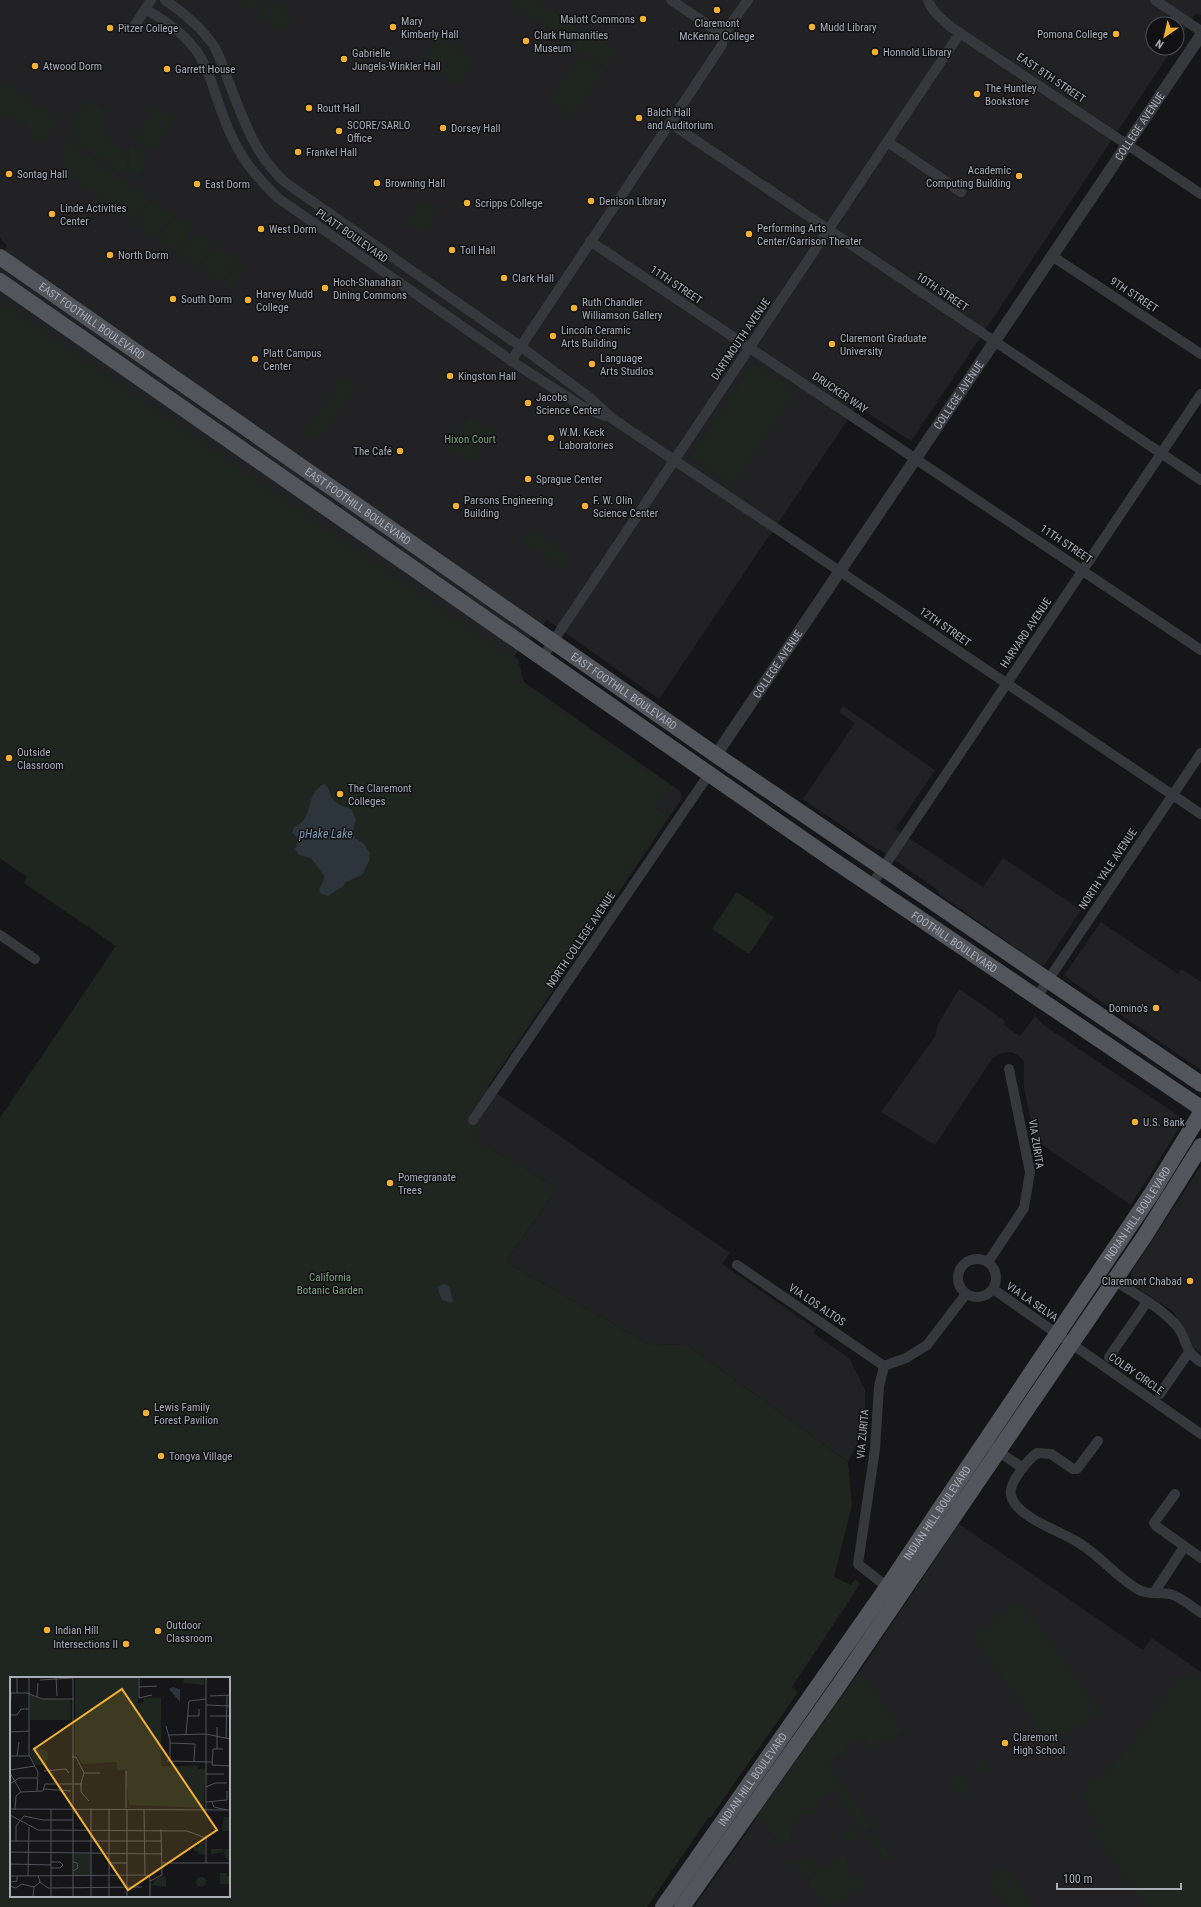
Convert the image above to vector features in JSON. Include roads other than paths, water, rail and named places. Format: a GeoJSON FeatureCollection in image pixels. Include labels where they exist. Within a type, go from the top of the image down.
{"type":"FeatureCollection","features":[{"type":"Feature","properties":{"kind":"main road","name":"EAST FOOTHILL BOULEVARD"},"geometry":{"type":"LineString","coordinates":[[0,257],[716,755]]}},
{"type":"Feature","properties":{"kind":"main road","name":"EAST FOOTHILL BOULEVARD"},"geometry":{"type":"LineString","coordinates":[[0,282],[709,774]]}},
{"type":"Feature","properties":{"kind":"main road"},"geometry":{"type":"LineString","coordinates":[[653,735],[672,740],[701,758],[707,759],[716,755]]}},
{"type":"Feature","properties":{"kind":"main road","name":"FOOTHILL BOULEVARD"},"geometry":{"type":"LineString","coordinates":[[716,755],[1201,1084]]}},
{"type":"Feature","properties":{"kind":"main road"},"geometry":{"type":"LineString","coordinates":[[709,774],[715,768],[750,790],[755,791],[767,789]]}},
{"type":"Feature","properties":{"kind":"main road","name":"FOOTHILL BOULEVARD"},"geometry":{"type":"LineString","coordinates":[[709,774],[871,886],[1201,1108]]}},
{"type":"Feature","properties":{"kind":"main road","name":"INDIAN HILL BOULEVARD"},"geometry":{"type":"LineString","coordinates":[[663,1907],[893,1592],[991,1446],[1057,1334],[1152,1193],[1201,1114]]}},
{"type":"Feature","properties":{"kind":"main road","name":"INDIAN HILL BOULEVARD"},"geometry":{"type":"LineString","coordinates":[[991,1446],[1070,1344],[1144,1237],[1201,1146]]}},
{"type":"Feature","properties":{"kind":"main road","name":"INDIAN HILL BOULEVARD"},"geometry":{"type":"LineString","coordinates":[[682,1907],[839,1685],[893,1592]]}},
{"type":"Feature","properties":{"kind":"street","name":"PLATT BOULEVARD"},"geometry":{"type":"LineString","coordinates":[[165,0],[199,26],[214,48],[249,135],[258,151],[275,174],[301,195],[520,346],[589,397],[612,419],[674,461]]}},
{"type":"Feature","properties":{"kind":"street"},"geometry":{"type":"LineString","coordinates":[[671,0],[723,35]]}},
{"type":"Feature","properties":{"kind":"street"},"geometry":{"type":"LineString","coordinates":[[511,361],[722,45],[723,35],[748,0]]}},
{"type":"Feature","properties":{"kind":"street","name":"EAST 8TH STREET"},"geometry":{"type":"LineString","coordinates":[[928,0],[940,18],[1201,194]]}},
{"type":"Feature","properties":{"kind":"street"},"geometry":{"type":"LineString","coordinates":[[1155,0],[1201,31]]}},
{"type":"Feature","properties":{"kind":"street","name":"PLATT BOULEVARD"},"geometry":{"type":"LineString","coordinates":[[148,4],[183,35],[196,50],[205,66],[234,142],[244,162],[261,182],[278,198],[511,361],[583,407],[612,419]]}},
{"type":"Feature","properties":{"kind":"street"},"geometry":{"type":"LineString","coordinates":[[135,25],[148,4]]}},
{"type":"Feature","properties":{"kind":"street","name":"DARTMOUTH AVENUE"},"geometry":{"type":"LineString","coordinates":[[542,658],[830,230],[960,32]]}},
{"type":"Feature","properties":{"kind":"street","name":"COLLEGE AVENUE"},"geometry":{"type":"LineString","coordinates":[[716,755],[1201,36]]}},
{"type":"Feature","properties":{"kind":"street","name":"10TH STREET"},"geometry":{"type":"LineString","coordinates":[[670,123],[1201,480]]}},
{"type":"Feature","properties":{"kind":"street"},"geometry":{"type":"LineString","coordinates":[[888,142],[961,192]]}},
{"type":"Feature","properties":{"kind":"street","name":"11TH STREET"},"geometry":{"type":"LineString","coordinates":[[590,241],[750,348]]}},
{"type":"Feature","properties":{"kind":"street","name":"9TH STREET"},"geometry":{"type":"LineString","coordinates":[[1052,256],[1201,354]]}},
{"type":"Feature","properties":{"kind":"street","name":"DRUCKER WAY"},"geometry":{"type":"LineString","coordinates":[[750,348],[916,459]]}},
{"type":"Feature","properties":{"kind":"street","name":"HARVARD AVENUE"},"geometry":{"type":"LineString","coordinates":[[871,886],[1201,394]]}},
{"type":"Feature","properties":{"kind":"street","name":"11TH STREET"},"geometry":{"type":"LineString","coordinates":[[916,459],[1201,650]]}},
{"type":"Feature","properties":{"kind":"street","name":"12TH STREET"},"geometry":{"type":"LineString","coordinates":[[674,461],[1201,814]]}},
{"type":"Feature","properties":{"kind":"street","name":"NORTH YALE AVENUE"},"geometry":{"type":"LineString","coordinates":[[1036,998],[1201,753]]}},
{"type":"Feature","properties":{"kind":"street","name":"NORTH COLLEGE AVENUE"},"geometry":{"type":"LineString","coordinates":[[473,1120],[709,774]]}},
{"type":"Feature","properties":{"kind":"street"},"geometry":{"type":"LineString","coordinates":[[0,935],[35,959]]}},
{"type":"Feature","properties":{"kind":"street","name":"VIA ZURITA"},"geometry":{"type":"LineString","coordinates":[[988,1262],[1024,1208],[1030,1172],[1009,1069]]}},
{"type":"Feature","properties":{"kind":"street"},"geometry":{"type":"LineString","coordinates":[[973,1259],[980,1259],[988,1262],[993,1267],[996,1274],[996,1282],[993,1289],[988,1294],[981,1297],[973,1297],[966,1294],[960,1289],[957,1282],[957,1274],[960,1267],[973,1259]]}},
{"type":"Feature","properties":{"kind":"street","name":"VIA LOS ALTOS"},"geometry":{"type":"LineString","coordinates":[[737,1265],[884,1366]]}},
{"type":"Feature","properties":{"kind":"street"},"geometry":{"type":"LineString","coordinates":[[1114,1280],[1167,1316],[1178,1327],[1189,1352],[1201,1362]]}},
{"type":"Feature","properties":{"kind":"street","name":"VIA LA SELVA"},"geometry":{"type":"LineString","coordinates":[[993,1289],[1057,1334]]}},
{"type":"Feature","properties":{"kind":"street"},"geometry":{"type":"LineString","coordinates":[[884,1366],[906,1358],[927,1345],[966,1294]]}},
{"type":"Feature","properties":{"kind":"street"},"geometry":{"type":"LineString","coordinates":[[1110,1357],[1147,1302]]}},
{"type":"Feature","properties":{"kind":"street","name":"COLBY CIRCLE"},"geometry":{"type":"LineString","coordinates":[[1057,1334],[1201,1434]]}},
{"type":"Feature","properties":{"kind":"street"},"geometry":{"type":"LineString","coordinates":[[1160,1394],[1189,1352]]}},
{"type":"Feature","properties":{"kind":"street","name":"VIA ZURITA"},"geometry":{"type":"LineString","coordinates":[[884,1366],[879,1387],[875,1449],[858,1564],[893,1592]]}},
{"type":"Feature","properties":{"kind":"street"},"geometry":{"type":"LineString","coordinates":[[1098,1441],[1077,1470],[1073,1469],[1051,1454],[1037,1452],[1029,1459],[1011,1487],[1010,1494],[1014,1503],[1040,1522],[1085,1546],[1131,1585],[1141,1591],[1176,1596],[1201,1613]]}},
{"type":"Feature","properties":{"kind":"street"},"geometry":{"type":"LineString","coordinates":[[991,1446],[1023,1468]]}},
{"type":"Feature","properties":{"kind":"street"},"geometry":{"type":"LineString","coordinates":[[1175,1494],[1154,1523],[1184,1547],[1201,1558]]}},
{"type":"Feature","properties":{"kind":"street"},"geometry":{"type":"LineString","coordinates":[[1154,1593],[1184,1547]]}},
{"type":"Feature","properties":{"kind":"water","name":"pHake Lake"},"geometry":{"type":"Polygon","coordinates":[[[324,784],[333,800],[338,804],[352,810],[356,820],[353,831],[355,838],[364,844],[370,853],[369,861],[362,875],[346,882],[342,887],[328,896],[321,894],[319,890],[324,880],[324,876],[311,858],[299,855],[295,849],[297,845],[297,837],[292,833],[294,827],[300,824],[304,819],[314,793],[324,784]]]}},
{"type":"Feature","properties":{"kind":"water"},"geometry":{"type":"Polygon","coordinates":[[[444,1284],[449,1286],[453,1300],[451,1303],[442,1300],[437,1287],[444,1284]]]}},
{"type":"Feature","properties":{"kind":"place","name":"Claremont McKenna College"},"geometry":{"type":"Point","coordinates":[717,10]}},
{"type":"Feature","properties":{"kind":"place","name":"Malott Commons"},"geometry":{"type":"Point","coordinates":[643,19]}},
{"type":"Feature","properties":{"kind":"place","name":"Mary Kimberly Hall"},"geometry":{"type":"Point","coordinates":[393,27]}},
{"type":"Feature","properties":{"kind":"place","name":"Mudd Library"},"geometry":{"type":"Point","coordinates":[812,27]}},
{"type":"Feature","properties":{"kind":"place","name":"Pitzer College"},"geometry":{"type":"Point","coordinates":[110,28]}},
{"type":"Feature","properties":{"kind":"place","name":"Pomona College"},"geometry":{"type":"Point","coordinates":[1116,34]}},
{"type":"Feature","properties":{"kind":"place","name":"Clark Humanities Museum"},"geometry":{"type":"Point","coordinates":[526,41]}},
{"type":"Feature","properties":{"kind":"place","name":"Honnold Library"},"geometry":{"type":"Point","coordinates":[875,52]}},
{"type":"Feature","properties":{"kind":"place","name":"Gabrielle Jungels-Winkler Hall"},"geometry":{"type":"Point","coordinates":[344,59]}},
{"type":"Feature","properties":{"kind":"place","name":"Atwood Dorm"},"geometry":{"type":"Point","coordinates":[35,66]}},
{"type":"Feature","properties":{"kind":"place","name":"Garrett House"},"geometry":{"type":"Point","coordinates":[167,69]}},
{"type":"Feature","properties":{"kind":"place","name":"The Huntley Bookstore"},"geometry":{"type":"Point","coordinates":[977,94]}},
{"type":"Feature","properties":{"kind":"place","name":"Routt Hall"},"geometry":{"type":"Point","coordinates":[309,108]}},
{"type":"Feature","properties":{"kind":"place","name":"Balch Hall and Auditorium"},"geometry":{"type":"Point","coordinates":[639,118]}},
{"type":"Feature","properties":{"kind":"place","name":"Dorsey Hall"},"geometry":{"type":"Point","coordinates":[443,128]}},
{"type":"Feature","properties":{"kind":"place","name":"SCORE/SARLO Office"},"geometry":{"type":"Point","coordinates":[339,131]}},
{"type":"Feature","properties":{"kind":"place","name":"Frankel Hall"},"geometry":{"type":"Point","coordinates":[298,152]}},
{"type":"Feature","properties":{"kind":"place","name":"Sontag Hall"},"geometry":{"type":"Point","coordinates":[9,174]}},
{"type":"Feature","properties":{"kind":"place","name":"Academic Computing Building"},"geometry":{"type":"Point","coordinates":[1019,176]}},
{"type":"Feature","properties":{"kind":"place","name":"Browning Hall"},"geometry":{"type":"Point","coordinates":[377,183]}},
{"type":"Feature","properties":{"kind":"place","name":"East Dorm"},"geometry":{"type":"Point","coordinates":[197,184]}},
{"type":"Feature","properties":{"kind":"place","name":"Denison Library"},"geometry":{"type":"Point","coordinates":[591,201]}},
{"type":"Feature","properties":{"kind":"place","name":"Scripps College"},"geometry":{"type":"Point","coordinates":[467,203]}},
{"type":"Feature","properties":{"kind":"place","name":"Linde Activities Center"},"geometry":{"type":"Point","coordinates":[52,214]}},
{"type":"Feature","properties":{"kind":"place","name":"West Dorm"},"geometry":{"type":"Point","coordinates":[261,229]}},
{"type":"Feature","properties":{"kind":"place","name":"Performing Arts Center/Garrison Theater"},"geometry":{"type":"Point","coordinates":[749,234]}},
{"type":"Feature","properties":{"kind":"place","name":"Toll Hall"},"geometry":{"type":"Point","coordinates":[452,250]}},
{"type":"Feature","properties":{"kind":"place","name":"North Dorm"},"geometry":{"type":"Point","coordinates":[110,255]}},
{"type":"Feature","properties":{"kind":"place","name":"Clark Hall"},"geometry":{"type":"Point","coordinates":[504,278]}},
{"type":"Feature","properties":{"kind":"place","name":"Hoch-Shanahan Dining Commons"},"geometry":{"type":"Point","coordinates":[325,288]}},
{"type":"Feature","properties":{"kind":"place","name":"South Dorm"},"geometry":{"type":"Point","coordinates":[173,299]}},
{"type":"Feature","properties":{"kind":"place","name":"Harvey Mudd College"},"geometry":{"type":"Point","coordinates":[248,300]}},
{"type":"Feature","properties":{"kind":"place","name":"Ruth Chandler Williamson Gallery"},"geometry":{"type":"Point","coordinates":[574,308]}},
{"type":"Feature","properties":{"kind":"place","name":"Lincoln Ceramic Arts Building"},"geometry":{"type":"Point","coordinates":[553,336]}},
{"type":"Feature","properties":{"kind":"place","name":"Claremont Graduate University"},"geometry":{"type":"Point","coordinates":[832,344]}},
{"type":"Feature","properties":{"kind":"place","name":"Platt Campus Center"},"geometry":{"type":"Point","coordinates":[255,359]}},
{"type":"Feature","properties":{"kind":"place","name":"Language Arts Studios"},"geometry":{"type":"Point","coordinates":[592,364]}},
{"type":"Feature","properties":{"kind":"place","name":"Kingston Hall"},"geometry":{"type":"Point","coordinates":[450,376]}},
{"type":"Feature","properties":{"kind":"place","name":"Jacobs Science Center"},"geometry":{"type":"Point","coordinates":[528,403]}},
{"type":"Feature","properties":{"kind":"place","name":"W.M. Keck Laboratories"},"geometry":{"type":"Point","coordinates":[551,438]}},
{"type":"Feature","properties":{"kind":"place","name":"The Café"},"geometry":{"type":"Point","coordinates":[400,451]}},
{"type":"Feature","properties":{"kind":"place","name":"Sprague Center"},"geometry":{"type":"Point","coordinates":[528,479]}},
{"type":"Feature","properties":{"kind":"place","name":"Parsons Engineering Building"},"geometry":{"type":"Point","coordinates":[456,506]}},
{"type":"Feature","properties":{"kind":"place","name":"F. W. Olin Science Center"},"geometry":{"type":"Point","coordinates":[585,506]}},
{"type":"Feature","properties":{"kind":"place","name":"Outside Classroom"},"geometry":{"type":"Point","coordinates":[9,758]}},
{"type":"Feature","properties":{"kind":"place","name":"The Claremont Colleges"},"geometry":{"type":"Point","coordinates":[340,794]}},
{"type":"Feature","properties":{"kind":"place","name":"Domino's"},"geometry":{"type":"Point","coordinates":[1156,1008]}},
{"type":"Feature","properties":{"kind":"place","name":"U.S. Bank"},"geometry":{"type":"Point","coordinates":[1135,1122]}},
{"type":"Feature","properties":{"kind":"place","name":"Pomegranate Trees"},"geometry":{"type":"Point","coordinates":[390,1183]}},
{"type":"Feature","properties":{"kind":"place","name":"Claremont Chabad"},"geometry":{"type":"Point","coordinates":[1190,1281]}},
{"type":"Feature","properties":{"kind":"place","name":"Lewis Family Forest Pavilion"},"geometry":{"type":"Point","coordinates":[146,1413]}},
{"type":"Feature","properties":{"kind":"place","name":"Tongva Village"},"geometry":{"type":"Point","coordinates":[161,1456]}},
{"type":"Feature","properties":{"kind":"place","name":"Indian Hill"},"geometry":{"type":"Point","coordinates":[47,1630]}},
{"type":"Feature","properties":{"kind":"place","name":"Outdoor Classroom"},"geometry":{"type":"Point","coordinates":[158,1631]}},
{"type":"Feature","properties":{"kind":"place","name":"Intersections II"},"geometry":{"type":"Point","coordinates":[126,1644]}},
{"type":"Feature","properties":{"kind":"place","name":"Claremont High School"},"geometry":{"type":"Point","coordinates":[1005,1743]}},
{"type":"Feature","properties":{"kind":"park label","name":"Hixon Court"},"geometry":{"type":"Point","coordinates":[470,439]}},
{"type":"Feature","properties":{"kind":"park label","name":"California Botanic Garden"},"geometry":{"type":"Point","coordinates":[330,1283]}}]}
